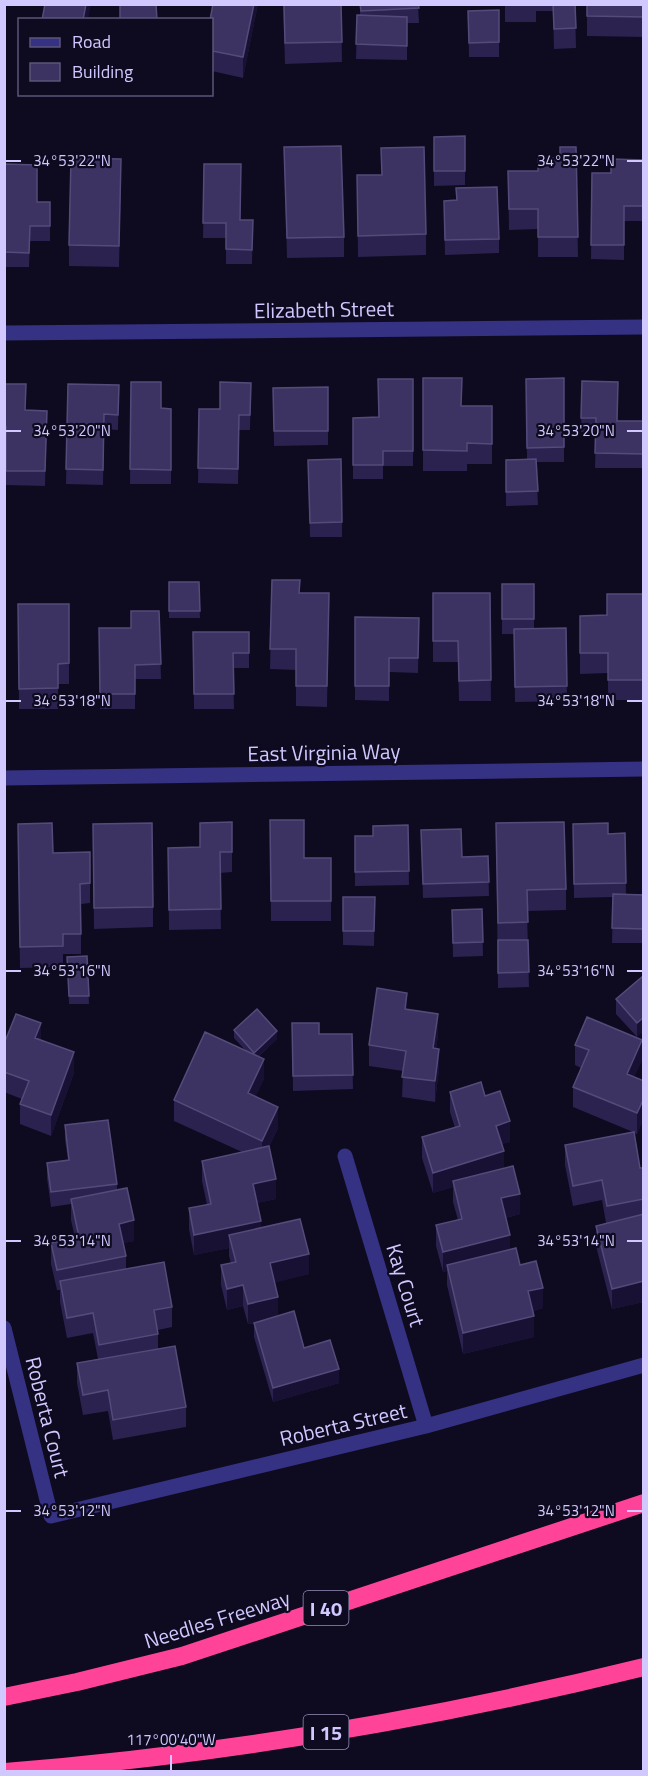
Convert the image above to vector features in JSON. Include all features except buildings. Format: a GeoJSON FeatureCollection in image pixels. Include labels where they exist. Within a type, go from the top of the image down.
{"type":"FeatureCollection","features":[{"type":"Feature","properties":{"kind":"highway","name":"Needles Freeway"},"geometry":{"type":"LineString","coordinates":[[4,1697],[182,1656],[644,1503]]}},
{"type":"Feature","properties":{"kind":"highway","name":"I 15"},"geometry":{"type":"LineString","coordinates":[[5,1772],[164,1756],[302,1736],[532,1693],[644,1667]]}},
{"type":"Feature","properties":{"kind":"street","name":"Elizabeth Street"},"geometry":{"type":"LineString","coordinates":[[4,333],[644,327]]}},
{"type":"Feature","properties":{"kind":"street","name":"East Virginia Way"},"geometry":{"type":"LineString","coordinates":[[4,778],[644,768]]}},
{"type":"Feature","properties":{"kind":"street","name":"Kay Court"},"geometry":{"type":"LineString","coordinates":[[345,1156],[426,1426]]}},
{"type":"Feature","properties":{"kind":"street","name":"Roberta Court"},"geometry":{"type":"LineString","coordinates":[[4,1328],[51,1516]]}},
{"type":"Feature","properties":{"kind":"street","name":"Roberta Street"},"geometry":{"type":"LineString","coordinates":[[51,1516],[426,1426],[644,1365]]}}]}
